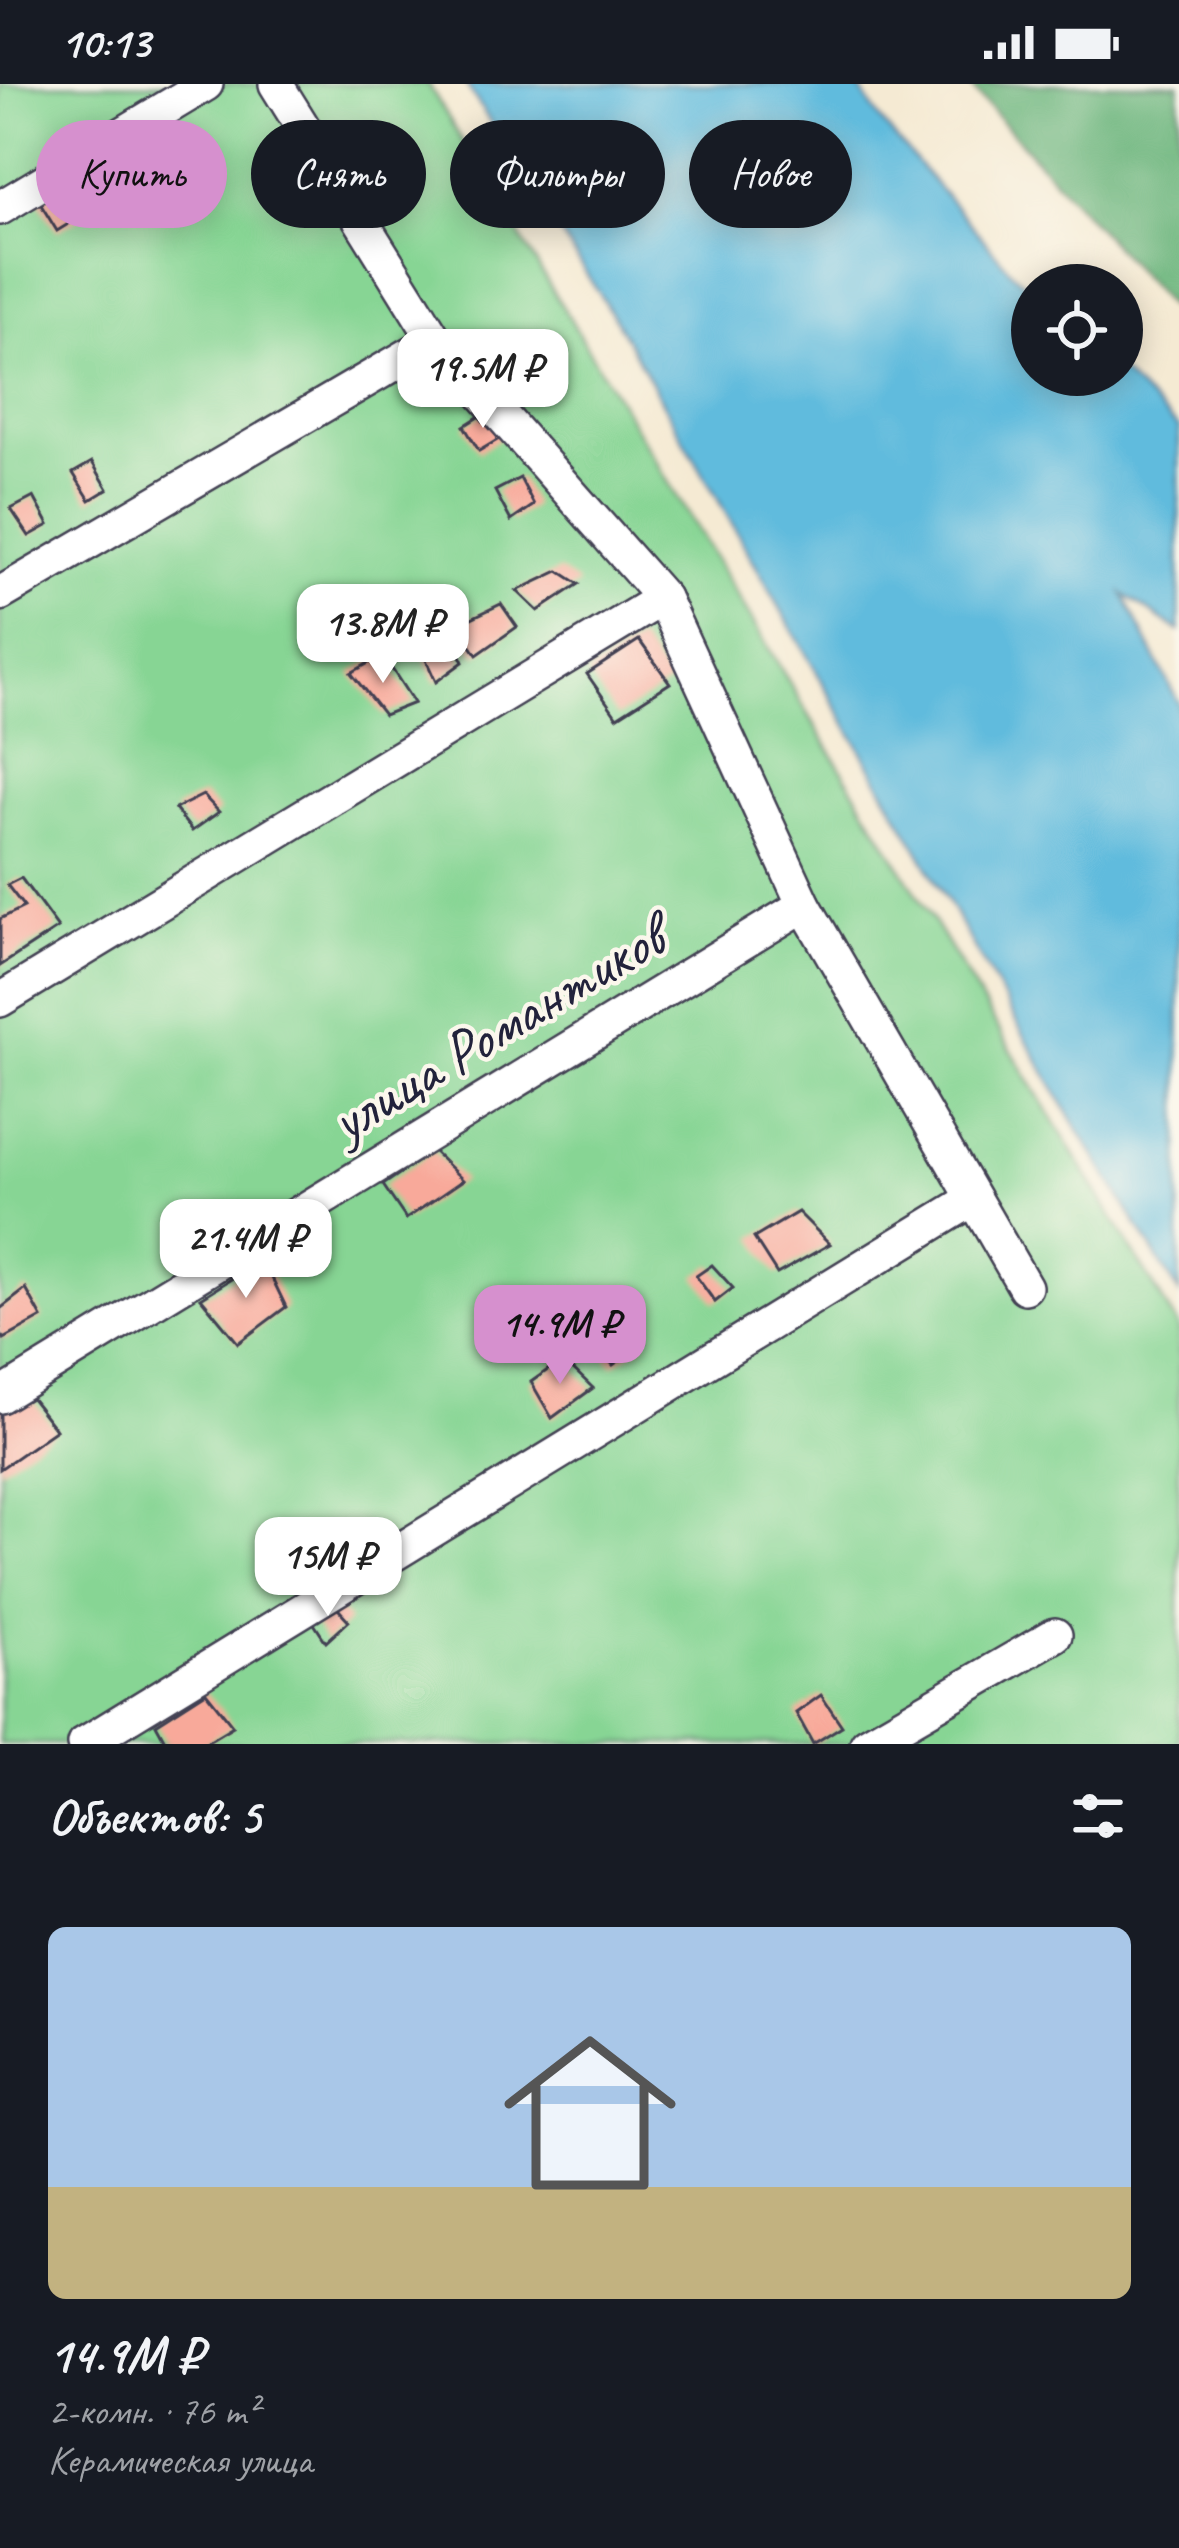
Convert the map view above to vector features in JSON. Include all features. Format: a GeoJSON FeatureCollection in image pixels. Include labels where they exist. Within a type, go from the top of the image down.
{"type":"FeatureCollection","features":[{"type":"Feature","properties":{"kind":"street"},"geometry":{"type":"LineString","coordinates":[[0,208],[206,84]]}},
{"type":"Feature","properties":{"kind":"street"},"geometry":{"type":"LineString","coordinates":[[276,84],[435,340],[663,598],[804,905],[1025,1287]]}},
{"type":"Feature","properties":{"kind":"street"},"geometry":{"type":"LineString","coordinates":[[0,594],[435,340]]}},
{"type":"Feature","properties":{"kind":"street"},"geometry":{"type":"LineString","coordinates":[[0,1000],[663,598]]}},
{"type":"Feature","properties":{"kind":"street","name":"улица Романтиков"},"geometry":{"type":"LineString","coordinates":[[0,1396],[804,905]]}},
{"type":"Feature","properties":{"kind":"street"},"geometry":{"type":"LineString","coordinates":[[84,1744],[973,1199]]}},
{"type":"Feature","properties":{"kind":"street"},"geometry":{"type":"LineString","coordinates":[[867,1744],[1055,1635]]}},
{"type":"Feature","properties":{"kind":"green space"},"geometry":{"type":"Polygon","coordinates":[[[0,84],[428,84],[450,120],[450,228],[515,228],[1179,1328],[1179,1744],[0,1744],[0,84]]]}},
{"type":"Feature","properties":{"kind":"green space"},"geometry":{"type":"Polygon","coordinates":[[[968,84],[1179,84],[1179,318],[1143,278],[1143,264],[1130,264],[968,84]]]}},
{"type":"Feature","properties":{"kind":"water"},"geometry":{"type":"Polygon","coordinates":[[[466,84],[857,84],[880,120],[1011,271],[1011,396],[1143,394],[1179,428],[1179,631],[1123,594],[1179,704],[1179,1293],[1073,1121],[615,319],[557,228],[665,228],[665,120],[489,120],[466,84]]]}},
{"type":"Feature","properties":{"kind":"building"},"geometry":{"type":"Polygon","coordinates":[[[486,412],[504,436],[479,451],[464,426],[486,412]]]}},
{"type":"Feature","properties":{"kind":"building"},"geometry":{"type":"Polygon","coordinates":[[[92,462],[108,489],[90,500],[73,473],[92,462]]]}},
{"type":"Feature","properties":{"kind":"building"},"geometry":{"type":"Polygon","coordinates":[[[520,478],[534,505],[511,521],[495,491],[520,478]]]}},
{"type":"Feature","properties":{"kind":"building"},"geometry":{"type":"Polygon","coordinates":[[[34,497],[49,525],[29,536],[11,509],[34,497]]]}},
{"type":"Feature","properties":{"kind":"building"},"geometry":{"type":"Polygon","coordinates":[[[559,571],[579,584],[538,611],[517,591],[559,571]]]}},
{"type":"Feature","properties":{"kind":"building"},"geometry":{"type":"Polygon","coordinates":[[[501,604],[517,627],[477,655],[457,625],[501,604]]]}},
{"type":"Feature","properties":{"kind":"building"},"geometry":{"type":"Polygon","coordinates":[[[445,623],[463,662],[436,682],[418,642],[445,623]]]}},
{"type":"Feature","properties":{"kind":"building"},"geometry":{"type":"Polygon","coordinates":[[[639,640],[670,683],[617,717],[587,674],[639,640]]]}},
{"type":"Feature","properties":{"kind":"building"},"geometry":{"type":"Polygon","coordinates":[[[383,655],[414,703],[384,715],[351,673],[383,655]]]}},
{"type":"Feature","properties":{"kind":"building"},"geometry":{"type":"Polygon","coordinates":[[[203,795],[219,812],[192,831],[175,809],[203,795]]]}},
{"type":"Feature","properties":{"kind":"building"},"geometry":{"type":"Polygon","coordinates":[[[21,878],[58,928],[0,966],[0,919],[24,907],[7,885],[21,878]]]}},
{"type":"Feature","properties":{"kind":"building"},"geometry":{"type":"Polygon","coordinates":[[[433,1151],[463,1180],[406,1219],[383,1185],[433,1151]]]}},
{"type":"Feature","properties":{"kind":"building"},"geometry":{"type":"Polygon","coordinates":[[[798,1212],[830,1244],[777,1274],[754,1238],[798,1212]]]}},
{"type":"Feature","properties":{"kind":"building"},"geometry":{"type":"Polygon","coordinates":[[[263,1259],[286,1307],[238,1343],[201,1298],[263,1259]]]}},
{"type":"Feature","properties":{"kind":"building"},"geometry":{"type":"Polygon","coordinates":[[[712,1265],[733,1288],[715,1302],[696,1276],[712,1265]]]}},
{"type":"Feature","properties":{"kind":"building"},"geometry":{"type":"Polygon","coordinates":[[[26,1289],[42,1318],[4,1339],[0,1309],[26,1289]]]}},
{"type":"Feature","properties":{"kind":"building"},"geometry":{"type":"Polygon","coordinates":[[[612,1319],[645,1343],[613,1365],[594,1343],[612,1319]]]}},
{"type":"Feature","properties":{"kind":"building"},"geometry":{"type":"Polygon","coordinates":[[[563,1359],[593,1388],[552,1418],[531,1382],[563,1359]]]}},
{"type":"Feature","properties":{"kind":"building"},"geometry":{"type":"Polygon","coordinates":[[[20,1384],[56,1430],[0,1469],[0,1396],[20,1384]]]}},
{"type":"Feature","properties":{"kind":"building"},"geometry":{"type":"Polygon","coordinates":[[[329,1599],[349,1621],[326,1642],[307,1613],[329,1599]]]}},
{"type":"Feature","properties":{"kind":"building"},"geometry":{"type":"Polygon","coordinates":[[[206,1692],[233,1726],[203,1744],[167,1744],[156,1724],[206,1692]]]}},
{"type":"Feature","properties":{"kind":"building"},"geometry":{"type":"Polygon","coordinates":[[[821,1695],[842,1726],[813,1744],[796,1713],[821,1695]]]}}]}
